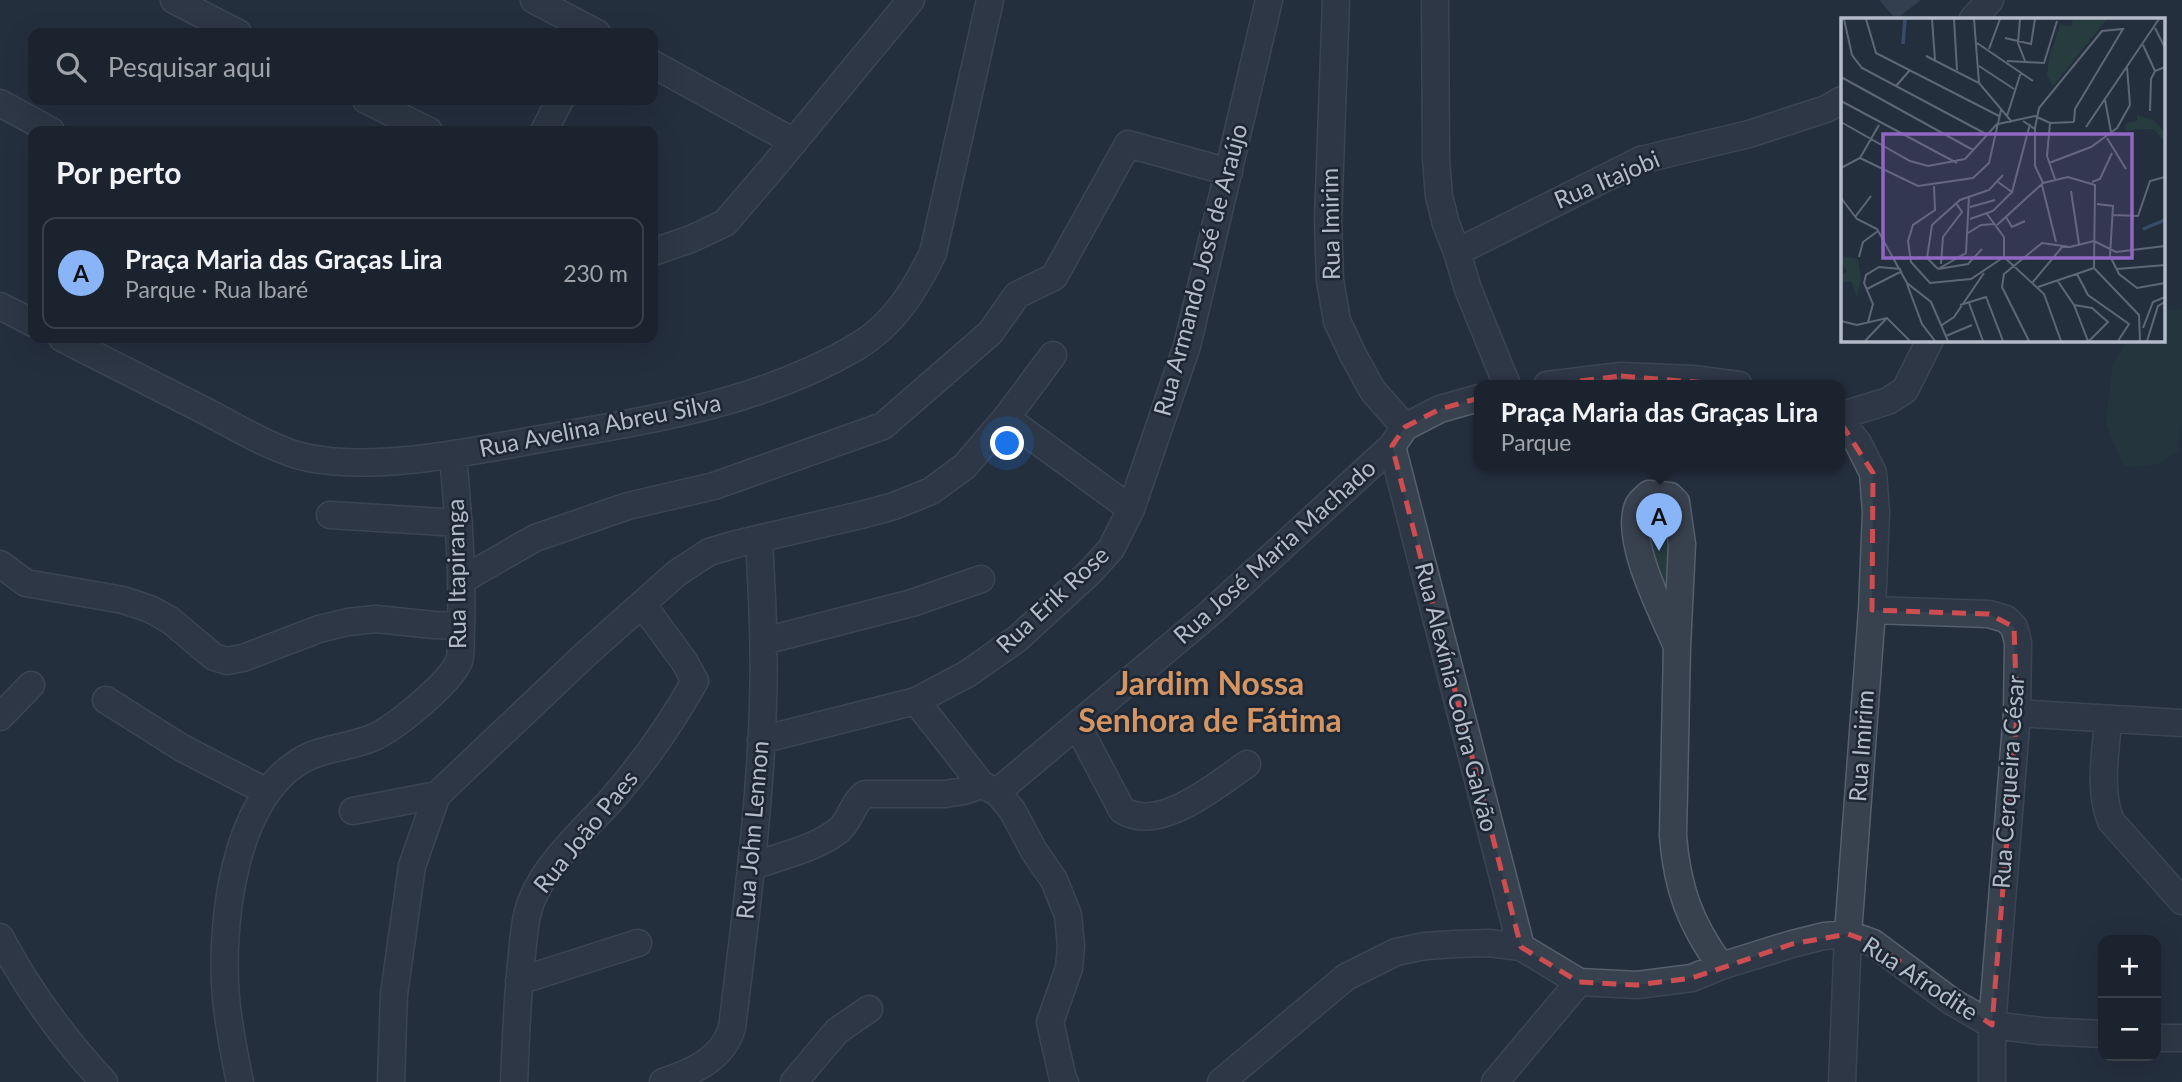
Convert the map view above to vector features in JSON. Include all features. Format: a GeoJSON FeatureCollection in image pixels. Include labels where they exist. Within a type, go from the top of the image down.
{"type":"FeatureCollection","features":[{"type":"Feature","properties":{"kind":"street"},"geometry":{"type":"LineString","coordinates":[[174,0],[228,28]]}},
{"type":"Feature","properties":{"kind":"street"},"geometry":{"type":"LineString","coordinates":[[534,0],[586,28]]}},
{"type":"Feature","properties":{"kind":"street","name":"Rua Avelina Abreu Silva"},"geometry":{"type":"LineString","coordinates":[[72,343],[258,439],[308,458],[365,463],[453,454],[664,418],[789,382],[860,345],[901,310],[918,283],[933,253],[990,0]]}},
{"type":"Feature","properties":{"kind":"street","name":"Rua Armando José de Araújo"},"geometry":{"type":"LineString","coordinates":[[1131,509],[1187,346],[1269,0]]}},
{"type":"Feature","properties":{"kind":"street","name":"Rua Imirim"},"geometry":{"type":"LineString","coordinates":[[1336,0],[1328,220],[1330,280],[1337,321],[1399,437]]}},
{"type":"Feature","properties":{"kind":"street"},"geometry":{"type":"LineString","coordinates":[[1435,0],[1436,159],[1439,195],[1468,289],[1505,380]]}},
{"type":"Feature","properties":{"kind":"street"},"geometry":{"type":"LineString","coordinates":[[1974,18],[1990,0]]}},
{"type":"Feature","properties":{"kind":"street"},"geometry":{"type":"LineString","coordinates":[[658,249],[691,239],[724,223],[794,142],[907,1]]}},
{"type":"Feature","properties":{"kind":"street"},"geometry":{"type":"LineString","coordinates":[[658,67],[794,142]]}},
{"type":"Feature","properties":{"kind":"street","name":"Rua Itajobi"},"geometry":{"type":"LineString","coordinates":[[1457,252],[1574,191],[1641,160],[1749,134],[1826,109],[1841,101]]}},
{"type":"Feature","properties":{"kind":"street"},"geometry":{"type":"LineString","coordinates":[[0,103],[42,126]]}},
{"type":"Feature","properties":{"kind":"street"},"geometry":{"type":"LineString","coordinates":[[376,105],[419,126]]}},
{"type":"Feature","properties":{"kind":"street"},"geometry":{"type":"LineString","coordinates":[[547,126],[557,105]]}},
{"type":"Feature","properties":{"kind":"street"},"geometry":{"type":"LineString","coordinates":[[462,580],[535,538],[628,506],[714,486],[883,426],[990,333],[1017,295],[1054,277],[1128,144],[1229,172]]}},
{"type":"Feature","properties":{"kind":"street"},"geometry":{"type":"LineString","coordinates":[[0,306],[28,320]]}},
{"type":"Feature","properties":{"kind":"street"},"geometry":{"type":"LineString","coordinates":[[1845,416],[1888,401],[1905,390],[1930,341]]}},
{"type":"Feature","properties":{"kind":"street"},"geometry":{"type":"LineString","coordinates":[[391,1082],[394,994],[412,866],[437,795],[587,653],[677,573],[709,552],[894,506],[931,491],[965,466],[1006,418],[1053,355]]}},
{"type":"Feature","properties":{"kind":"street"},"geometry":{"type":"LineString","coordinates":[[1588,380],[1621,376],[1692,380]]}},
{"type":"Feature","properties":{"kind":"street"},"geometry":{"type":"LineString","coordinates":[[1399,437],[1440,409],[1474,399]]}},
{"type":"Feature","properties":{"kind":"street"},"geometry":{"type":"LineString","coordinates":[[1006,418],[1131,509]]}},
{"type":"Feature","properties":{"kind":"street","name":"Rua Imirim"},"geometry":{"type":"LineString","coordinates":[[1842,1082],[1848,934],[1872,610],[1876,512],[1873,473],[1858,443],[1845,426]]}},
{"type":"Feature","properties":{"kind":"street","name":"Rua José Maria Machado"},"geometry":{"type":"LineString","coordinates":[[990,789],[1077,725],[1209,614],[1399,437]]}},
{"type":"Feature","properties":{"kind":"street","name":"Rua Alexínia Cobra Galvão"},"geometry":{"type":"LineString","coordinates":[[1399,437],[1521,947]]}},
{"type":"Feature","properties":{"kind":"street","name":"Rua Itapiranga"},"geometry":{"type":"LineString","coordinates":[[240,1082],[226,996],[226,935],[237,861],[251,822],[267,792],[298,762],[373,738],[394,726],[440,686],[459,661],[462,580],[453,454]]}},
{"type":"Feature","properties":{"kind":"street"},"geometry":{"type":"LineString","coordinates":[[1676,646],[1638,546],[1635,516],[1639,503],[1649,494],[1670,496],[1676,502],[1679,516],[1682,576],[1676,646],[1673,836],[1676,866],[1685,902],[1702,941],[1721,965]]}},
{"type":"Feature","properties":{"kind":"street","name":"Rua Erik Rose"},"geometry":{"type":"LineString","coordinates":[[761,740],[916,701],[967,674],[1017,639],[1082,580],[1111,549],[1131,509]]}},
{"type":"Feature","properties":{"kind":"street"},"geometry":{"type":"LineString","coordinates":[[330,515],[459,523]]}},
{"type":"Feature","properties":{"kind":"street","name":"Rua John Lennon"},"geometry":{"type":"LineString","coordinates":[[663,1082],[688,1073],[718,1054],[732,1028],[751,867],[761,740],[764,641],[759,539]]}},
{"type":"Feature","properties":{"kind":"street"},"geometry":{"type":"LineString","coordinates":[[0,564],[26,583],[123,600],[150,609],[170,620],[214,657],[227,661],[243,658],[319,629],[348,622],[376,619],[461,626]]}},
{"type":"Feature","properties":{"kind":"street"},"geometry":{"type":"LineString","coordinates":[[764,641],[912,603],[981,579]]}},
{"type":"Feature","properties":{"kind":"street","name":"Rua João Paes"},"geometry":{"type":"LineString","coordinates":[[514,1082],[519,981],[525,923],[532,898],[547,873],[651,750],[695,681],[684,661],[642,604]]}},
{"type":"Feature","properties":{"kind":"street","name":"Rua Cerqueira César"},"geometry":{"type":"LineString","coordinates":[[1872,610],[1989,614],[2006,619],[2014,628],[2018,642],[2017,713],[1992,1024],[1992,1082]]}},
{"type":"Feature","properties":{"kind":"street"},"geometry":{"type":"LineString","coordinates":[[0,717],[31,685]]}},
{"type":"Feature","properties":{"kind":"street"},"geometry":{"type":"LineString","coordinates":[[106,700],[182,748],[267,792]]}},
{"type":"Feature","properties":{"kind":"street"},"geometry":{"type":"LineString","coordinates":[[916,701],[990,789],[1013,810],[1034,851],[1054,880],[1068,915],[1071,946],[1069,968],[1050,1022],[1062,1081]]}},
{"type":"Feature","properties":{"kind":"street"},"geometry":{"type":"LineString","coordinates":[[2017,713],[2182,723]]}},
{"type":"Feature","properties":{"kind":"street"},"geometry":{"type":"LineString","coordinates":[[2108,719],[2104,796],[2111,821],[2182,901]]}},
{"type":"Feature","properties":{"kind":"street"},"geometry":{"type":"LineString","coordinates":[[1077,725],[1122,810],[1130,816],[1151,816],[1192,803],[1247,764]]}},
{"type":"Feature","properties":{"kind":"street"},"geometry":{"type":"LineString","coordinates":[[751,867],[823,839],[841,828],[865,794],[945,794],[990,789]]}},
{"type":"Feature","properties":{"kind":"street"},"geometry":{"type":"LineString","coordinates":[[353,811],[437,795]]}},
{"type":"Feature","properties":{"kind":"street"},"geometry":{"type":"LineString","coordinates":[[1221,1082],[1346,977],[1396,952],[1424,946],[1456,944],[1489,943],[1521,947],[1579,982],[1614,985],[1692,978],[1721,965],[1792,944],[1824,936],[1848,934]]}},
{"type":"Feature","properties":{"kind":"street","name":"Rua Afrodite"},"geometry":{"type":"LineString","coordinates":[[1848,934],[1873,943],[1951,1001],[1992,1024]]}},
{"type":"Feature","properties":{"kind":"street"},"geometry":{"type":"LineString","coordinates":[[0,937],[20,975],[104,1082]]}},
{"type":"Feature","properties":{"kind":"street"},"geometry":{"type":"LineString","coordinates":[[519,981],[638,943]]}},
{"type":"Feature","properties":{"kind":"street"},"geometry":{"type":"LineString","coordinates":[[1495,1082],[1579,982]]}},
{"type":"Feature","properties":{"kind":"street"},"geometry":{"type":"LineString","coordinates":[[794,1082],[837,1031],[869,1009]]}},
{"type":"Feature","properties":{"kind":"street"},"geometry":{"type":"LineString","coordinates":[[1992,1024],[2041,1031],[2098,1034]]}},
{"type":"Feature","properties":{"kind":"street"},"geometry":{"type":"LineString","coordinates":[[2161,1038],[2182,1038]]}},
{"type":"Feature","properties":{"kind":"highlighted area"},"geometry":{"type":"Polygon","coordinates":[[[1621,376],[1768,388],[1837,417],[1873,473],[1872,610],[1989,614],[2014,627],[2017,713],[1992,1025],[1873,943],[1848,934],[1792,944],[1692,978],[1637,985],[1579,982],[1521,947],[1392,446],[1405,427],[1440,409],[1508,390],[1621,376]]]}},
{"type":"Feature","properties":{"kind":"green space"},"geometry":{"type":"Polygon","coordinates":[[[2182,309],[2182,421],[2177,452],[2159,464],[2124,467],[2106,423],[2113,363],[2127,341],[2164,341],[2164,311],[2182,309]]]}},
{"type":"Feature","properties":{"kind":"green space"},"geometry":{"type":"Polygon","coordinates":[[[1644,506],[1665,508],[1671,527],[1672,613],[1650,564],[1644,506]]]}},
{"type":"Feature","properties":{"kind":"building"},"geometry":{"type":"Polygon","coordinates":[[[1879,0],[1921,0],[1897,18],[1879,0]]]}},
{"type":"Feature","properties":{"kind":"place","name":"Praça Maria das Graças Lira"},"geometry":{"type":"Point","coordinates":[1659,551]}},
{"type":"Feature","properties":{"kind":"district","name":"Jardim Nossa Senhora de Fátima"},"geometry":{"type":"Point","coordinates":[1210,702]}}]}
